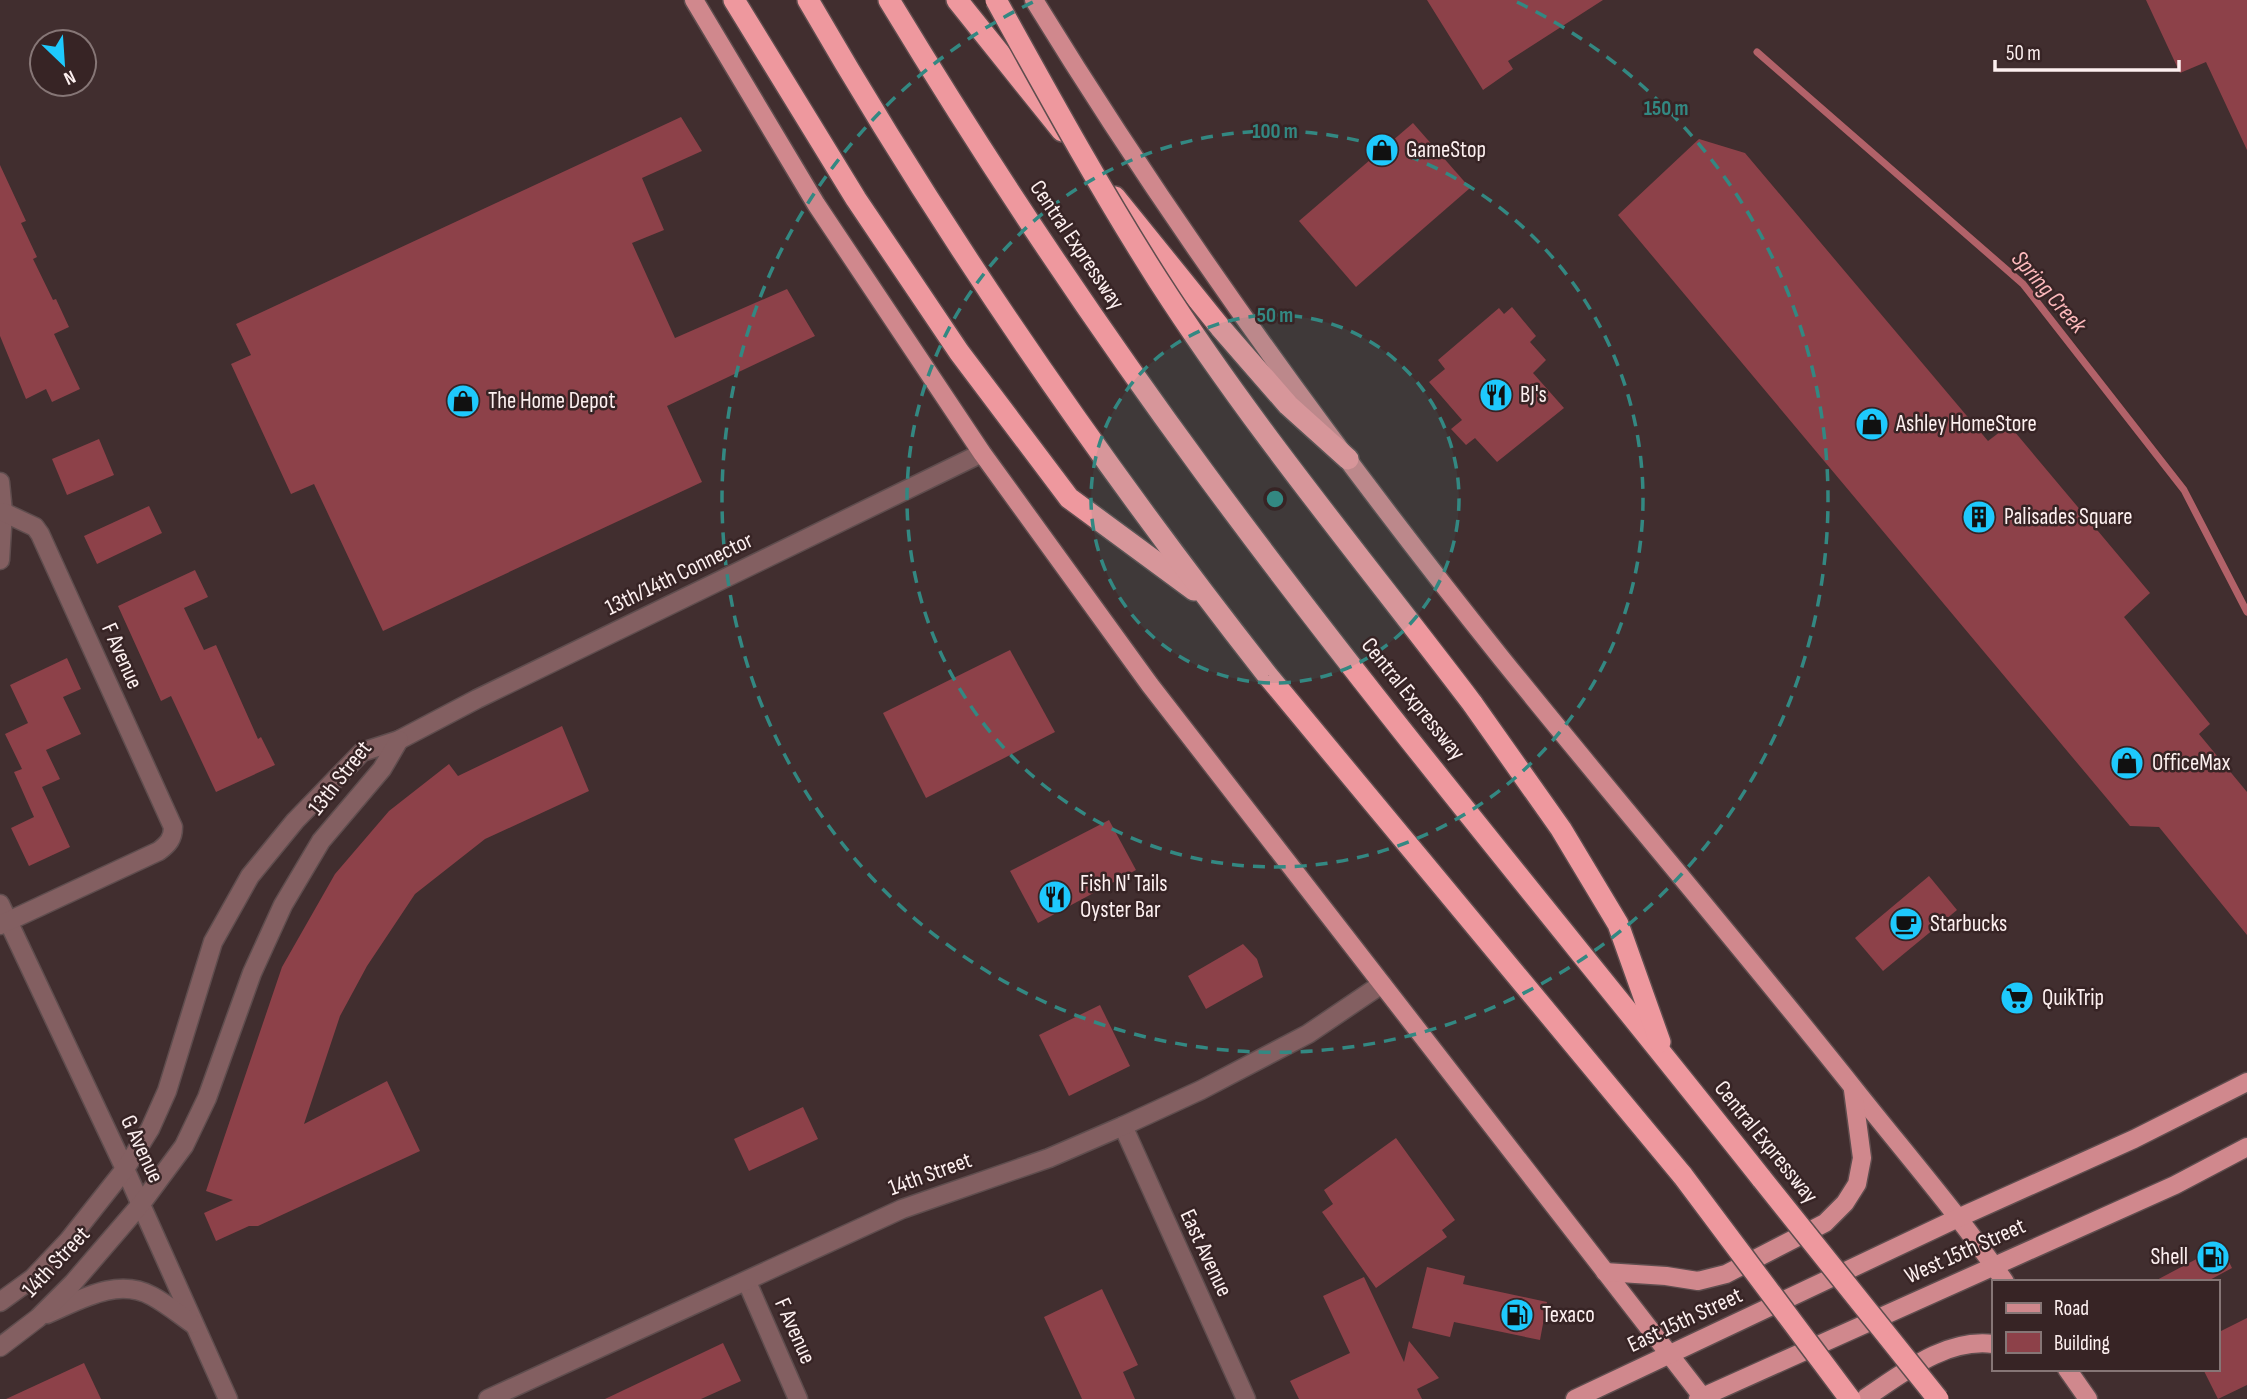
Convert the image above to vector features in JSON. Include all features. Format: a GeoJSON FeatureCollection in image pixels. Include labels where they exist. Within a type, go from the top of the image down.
{"type":"FeatureCollection","features":[{"type":"Feature","properties":{"kind":"highway"},"geometry":{"type":"LineString","coordinates":[[734,0],[856,199],[959,352],[1069,498],[1210,601]]}},
{"type":"Feature","properties":{"kind":"highway"},"geometry":{"type":"LineString","coordinates":[[808,0],[912,173],[983,280],[1070,408],[1210,601],[1268,676],[1683,1176],[1850,1399]]}},
{"type":"Feature","properties":{"kind":"highway","name":"Central Expressway"},"geometry":{"type":"LineString","coordinates":[[889,0],[1048,250],[1205,474],[1315,618],[1938,1399]]}},
{"type":"Feature","properties":{"kind":"highway"},"geometry":{"type":"LineString","coordinates":[[957,0],[1220,327],[1288,405],[1348,459]]}},
{"type":"Feature","properties":{"kind":"highway"},"geometry":{"type":"LineString","coordinates":[[996,0],[1083,157],[1174,304],[1289,466],[1472,703],[1561,829],[1618,924],[1666,1058]]}},
{"type":"Feature","properties":{"kind":"main road"},"geometry":{"type":"LineString","coordinates":[[694,0],[816,204],[982,453],[1150,685],[1448,1066],[1701,1398]]}},
{"type":"Feature","properties":{"kind":"main road"},"geometry":{"type":"LineString","coordinates":[[1034,0],[1160,197],[1262,343],[1348,459],[1501,656],[1958,1218],[2004,1280]]}},
{"type":"Feature","properties":{"kind":"main road","name":"West 15th Street"},"geometry":{"type":"LineString","coordinates":[[1816,1285],[2134,1139],[2247,1083]]}},
{"type":"Feature","properties":{"kind":"main road"},"geometry":{"type":"LineString","coordinates":[[1605,1272],[1699,1281],[1726,1274],[1825,1223],[1845,1203],[1857,1184],[1862,1158],[1852,1087]]}},
{"type":"Feature","properties":{"kind":"main road","name":"West 15th Street"},"geometry":{"type":"LineString","coordinates":[[1701,1398],[2175,1185],[2247,1147]]}},
{"type":"Feature","properties":{"kind":"main road","name":"East 15th Street"},"geometry":{"type":"LineString","coordinates":[[1575,1399],[1816,1285]]}},
{"type":"Feature","properties":{"kind":"main road"},"geometry":{"type":"LineString","coordinates":[[1864,1399],[1945,1349],[1974,1342],[1992,1344]]}},
{"type":"Feature","properties":{"kind":"main road"},"geometry":{"type":"LineString","coordinates":[[2068,1371],[2088,1399]]}},
{"type":"Feature","properties":{"kind":"street","name":"13th/14th Connector"},"geometry":{"type":"LineString","coordinates":[[399,740],[489,693],[982,453]]}},
{"type":"Feature","properties":{"kind":"street"},"geometry":{"type":"LineString","coordinates":[[0,481],[3,512],[0,560]]}},
{"type":"Feature","properties":{"kind":"street","name":"F Avenue"},"geometry":{"type":"LineString","coordinates":[[3,512],[35,527],[40,534],[173,827],[171,839],[159,851],[4,923]]}},
{"type":"Feature","properties":{"kind":"street","name":"13th Street"},"geometry":{"type":"LineString","coordinates":[[125,1170],[150,1129],[167,1091],[213,942],[250,876],[295,821],[362,752],[399,740]]}},
{"type":"Feature","properties":{"kind":"street","name":"13th Street"},"geometry":{"type":"LineString","coordinates":[[141,1204],[184,1146],[207,1098],[252,973],[284,905],[321,841],[382,769],[399,740]]}},
{"type":"Feature","properties":{"kind":"street"},"geometry":{"type":"LineString","coordinates":[[0,904],[4,923]]}},
{"type":"Feature","properties":{"kind":"street","name":"G Avenue"},"geometry":{"type":"LineString","coordinates":[[4,923],[125,1170],[228,1399]]}},
{"type":"Feature","properties":{"kind":"street","name":"14th Street"},"geometry":{"type":"LineString","coordinates":[[488,1399],[902,1209],[1049,1158],[1123,1126],[1308,1034],[1382,984]]}},
{"type":"Feature","properties":{"kind":"street","name":"East Avenue"},"geometry":{"type":"LineString","coordinates":[[1123,1126],[1247,1399]]}},
{"type":"Feature","properties":{"kind":"street","name":"14th Street"},"geometry":{"type":"LineString","coordinates":[[0,1302],[33,1278],[68,1241],[125,1170]]}},
{"type":"Feature","properties":{"kind":"street","name":"14th Street"},"geometry":{"type":"LineString","coordinates":[[0,1347],[38,1318],[73,1283],[141,1204]]}},
{"type":"Feature","properties":{"kind":"street","name":"F Avenue"},"geometry":{"type":"LineString","coordinates":[[747,1282],[798,1399]]}},
{"type":"Feature","properties":{"kind":"street"},"geometry":{"type":"LineString","coordinates":[[38,1318],[103,1290],[123,1289],[141,1291],[153,1296],[194,1325]]}},
{"type":"Feature","properties":{"kind":"building"},"geometry":{"type":"Polygon","coordinates":[[[1427,0],[1603,0],[1508,61],[1513,69],[1483,90],[1427,0]]]}},
{"type":"Feature","properties":{"kind":"building"},"geometry":{"type":"Polygon","coordinates":[[[2146,0],[2247,0],[2247,150],[2206,62],[2180,73],[2146,0]]]}},
{"type":"Feature","properties":{"kind":"building","name":"The Home Depot"},"geometry":{"type":"Polygon","coordinates":[[[681,117],[702,151],[642,178],[664,230],[632,243],[675,338],[787,289],[815,336],[667,406],[702,482],[383,631],[314,484],[291,494],[231,364],[251,355],[236,324],[681,117]]]}},
{"type":"Feature","properties":{"kind":"building"},"geometry":{"type":"Polygon","coordinates":[[[1413,123],[1470,188],[1356,287],[1299,221],[1413,123]]]}},
{"type":"Feature","properties":{"kind":"building","name":"Palisades Square"},"geometry":{"type":"Polygon","coordinates":[[[1699,139],[1745,153],[1988,441],[2009,425],[2150,593],[2124,617],[2210,724],[2199,734],[2247,792],[2247,935],[2159,827],[2130,826],[1618,215],[1699,139]]]}},
{"type":"Feature","properties":{"kind":"building"},"geometry":{"type":"Polygon","coordinates":[[[0,165],[26,221],[21,223],[37,257],[33,259],[69,327],[54,334],[80,389],[52,402],[46,389],[26,399],[0,336],[0,165]]]}},
{"type":"Feature","properties":{"kind":"building","name":"BJ's"},"geometry":{"type":"Polygon","coordinates":[[[1512,307],[1536,336],[1530,342],[1546,360],[1533,373],[1564,408],[1497,462],[1475,438],[1466,445],[1451,429],[1462,420],[1429,382],[1445,369],[1438,360],[1499,308],[1504,314],[1512,307]]]}},
{"type":"Feature","properties":{"kind":"building"},"geometry":{"type":"Polygon","coordinates":[[[99,439],[114,475],[67,495],[52,459],[99,439]]]}},
{"type":"Feature","properties":{"kind":"building"},"geometry":{"type":"Polygon","coordinates":[[[149,506],[162,533],[97,564],[84,536],[149,506]]]}},
{"type":"Feature","properties":{"kind":"building"},"geometry":{"type":"Polygon","coordinates":[[[195,570],[208,597],[184,608],[204,650],[216,645],[258,739],[261,737],[275,765],[216,792],[171,696],[161,701],[118,606],[195,570]]]}},
{"type":"Feature","properties":{"kind":"building"},"geometry":{"type":"Polygon","coordinates":[[[1010,650],[1055,732],[926,798],[883,713],[1010,650]]]}},
{"type":"Feature","properties":{"kind":"building"},"geometry":{"type":"Polygon","coordinates":[[[67,658],[81,689],[63,697],[81,734],[46,750],[60,779],[42,787],[70,847],[29,866],[11,828],[34,817],[14,772],[22,769],[5,734],[28,723],[10,685],[67,658]]]}},
{"type":"Feature","properties":{"kind":"building"},"geometry":{"type":"Polygon","coordinates":[[[562,726],[589,791],[485,839],[415,894],[367,966],[340,1016],[304,1124],[387,1081],[420,1151],[258,1226],[249,1226],[216,1241],[204,1213],[233,1200],[206,1191],[282,967],[335,874],[389,811],[449,764],[458,776],[562,726]]]}},
{"type":"Feature","properties":{"kind":"building","name":"Fish N' Tails Oyster Bar"},"geometry":{"type":"Polygon","coordinates":[[[1109,820],[1136,870],[1038,923],[1010,871],[1109,820]]]}},
{"type":"Feature","properties":{"kind":"building","name":"Starbucks"},"geometry":{"type":"Polygon","coordinates":[[[1929,876],[1957,910],[1883,971],[1855,938],[1929,876]]]}},
{"type":"Feature","properties":{"kind":"building"},"geometry":{"type":"Polygon","coordinates":[[[1243,944],[1257,959],[1263,977],[1206,1009],[1188,976],[1243,944]]]}},
{"type":"Feature","properties":{"kind":"building"},"geometry":{"type":"Polygon","coordinates":[[[1100,1005],[1130,1066],[1069,1096],[1039,1035],[1100,1005]]]}},
{"type":"Feature","properties":{"kind":"building"},"geometry":{"type":"Polygon","coordinates":[[[803,1107],[818,1139],[749,1171],[734,1139],[803,1107]]]}},
{"type":"Feature","properties":{"kind":"building"},"geometry":{"type":"Polygon","coordinates":[[[1396,1138],[1455,1220],[1442,1230],[1447,1237],[1376,1288],[1322,1212],[1333,1204],[1324,1190],[1396,1138]]]}},
{"type":"Feature","properties":{"kind":"building","name":"Shell"},"geometry":{"type":"Polygon","coordinates":[[[2221,1246],[2232,1268],[2210,1280],[2157,1280],[2221,1246]]]}},
{"type":"Feature","properties":{"kind":"building"},"geometry":{"type":"Polygon","coordinates":[[[1427,1267],[1465,1276],[1463,1284],[1547,1302],[1540,1340],[1454,1322],[1450,1337],[1412,1328],[1427,1267]]]}},
{"type":"Feature","properties":{"kind":"building"},"geometry":{"type":"Polygon","coordinates":[[[1364,1277],[1404,1362],[1409,1341],[1439,1378],[1417,1389],[1422,1399],[1299,1399],[1290,1381],[1350,1353],[1323,1296],[1364,1277]]]}},
{"type":"Feature","properties":{"kind":"building"},"geometry":{"type":"Polygon","coordinates":[[[1102,1289],[1138,1365],[1123,1372],[1135,1399],[1082,1399],[1044,1317],[1102,1289]]]}},
{"type":"Feature","properties":{"kind":"building"},"geometry":{"type":"Polygon","coordinates":[[[2247,1318],[2247,1385],[2218,1399],[2204,1371],[2219,1371],[2219,1332],[2247,1318]]]}},
{"type":"Feature","properties":{"kind":"building"},"geometry":{"type":"Polygon","coordinates":[[[723,1343],[741,1381],[701,1399],[605,1399],[723,1343]]]}},
{"type":"Feature","properties":{"kind":"building"},"geometry":{"type":"Polygon","coordinates":[[[84,1363],[101,1399],[6,1399],[84,1363]]]}},
{"type":"Feature","properties":{"kind":"waterway","name":"Spring Creek"},"geometry":{"type":"LineString","coordinates":[[1757,52],[2023,284],[2184,490],[2247,612]]}},
{"type":"Feature","properties":{"kind":"place","name":"GameStop"},"geometry":{"type":"Point","coordinates":[1382,150]}},
{"type":"Feature","properties":{"kind":"place","name":"BJ's"},"geometry":{"type":"Point","coordinates":[1496,395]}},
{"type":"Feature","properties":{"kind":"place","name":"The Home Depot"},"geometry":{"type":"Point","coordinates":[463,401]}},
{"type":"Feature","properties":{"kind":"place","name":"Ashley HomeStore"},"geometry":{"type":"Point","coordinates":[1872,424]}},
{"type":"Feature","properties":{"kind":"place","name":"Palisades Square"},"geometry":{"type":"Point","coordinates":[1979,517]}},
{"type":"Feature","properties":{"kind":"place","name":"OfficeMax"},"geometry":{"type":"Point","coordinates":[2127,763]}},
{"type":"Feature","properties":{"kind":"place","name":"Fish N' Tails Oyster Bar"},"geometry":{"type":"Point","coordinates":[1055,897]}},
{"type":"Feature","properties":{"kind":"place","name":"Starbucks"},"geometry":{"type":"Point","coordinates":[1906,924]}},
{"type":"Feature","properties":{"kind":"place","name":"QuikTrip"},"geometry":{"type":"Point","coordinates":[2017,998]}},
{"type":"Feature","properties":{"kind":"place","name":"Shell"},"geometry":{"type":"Point","coordinates":[2213,1257]}},
{"type":"Feature","properties":{"kind":"place","name":"Texaco"},"geometry":{"type":"Point","coordinates":[1517,1315]}}]}
